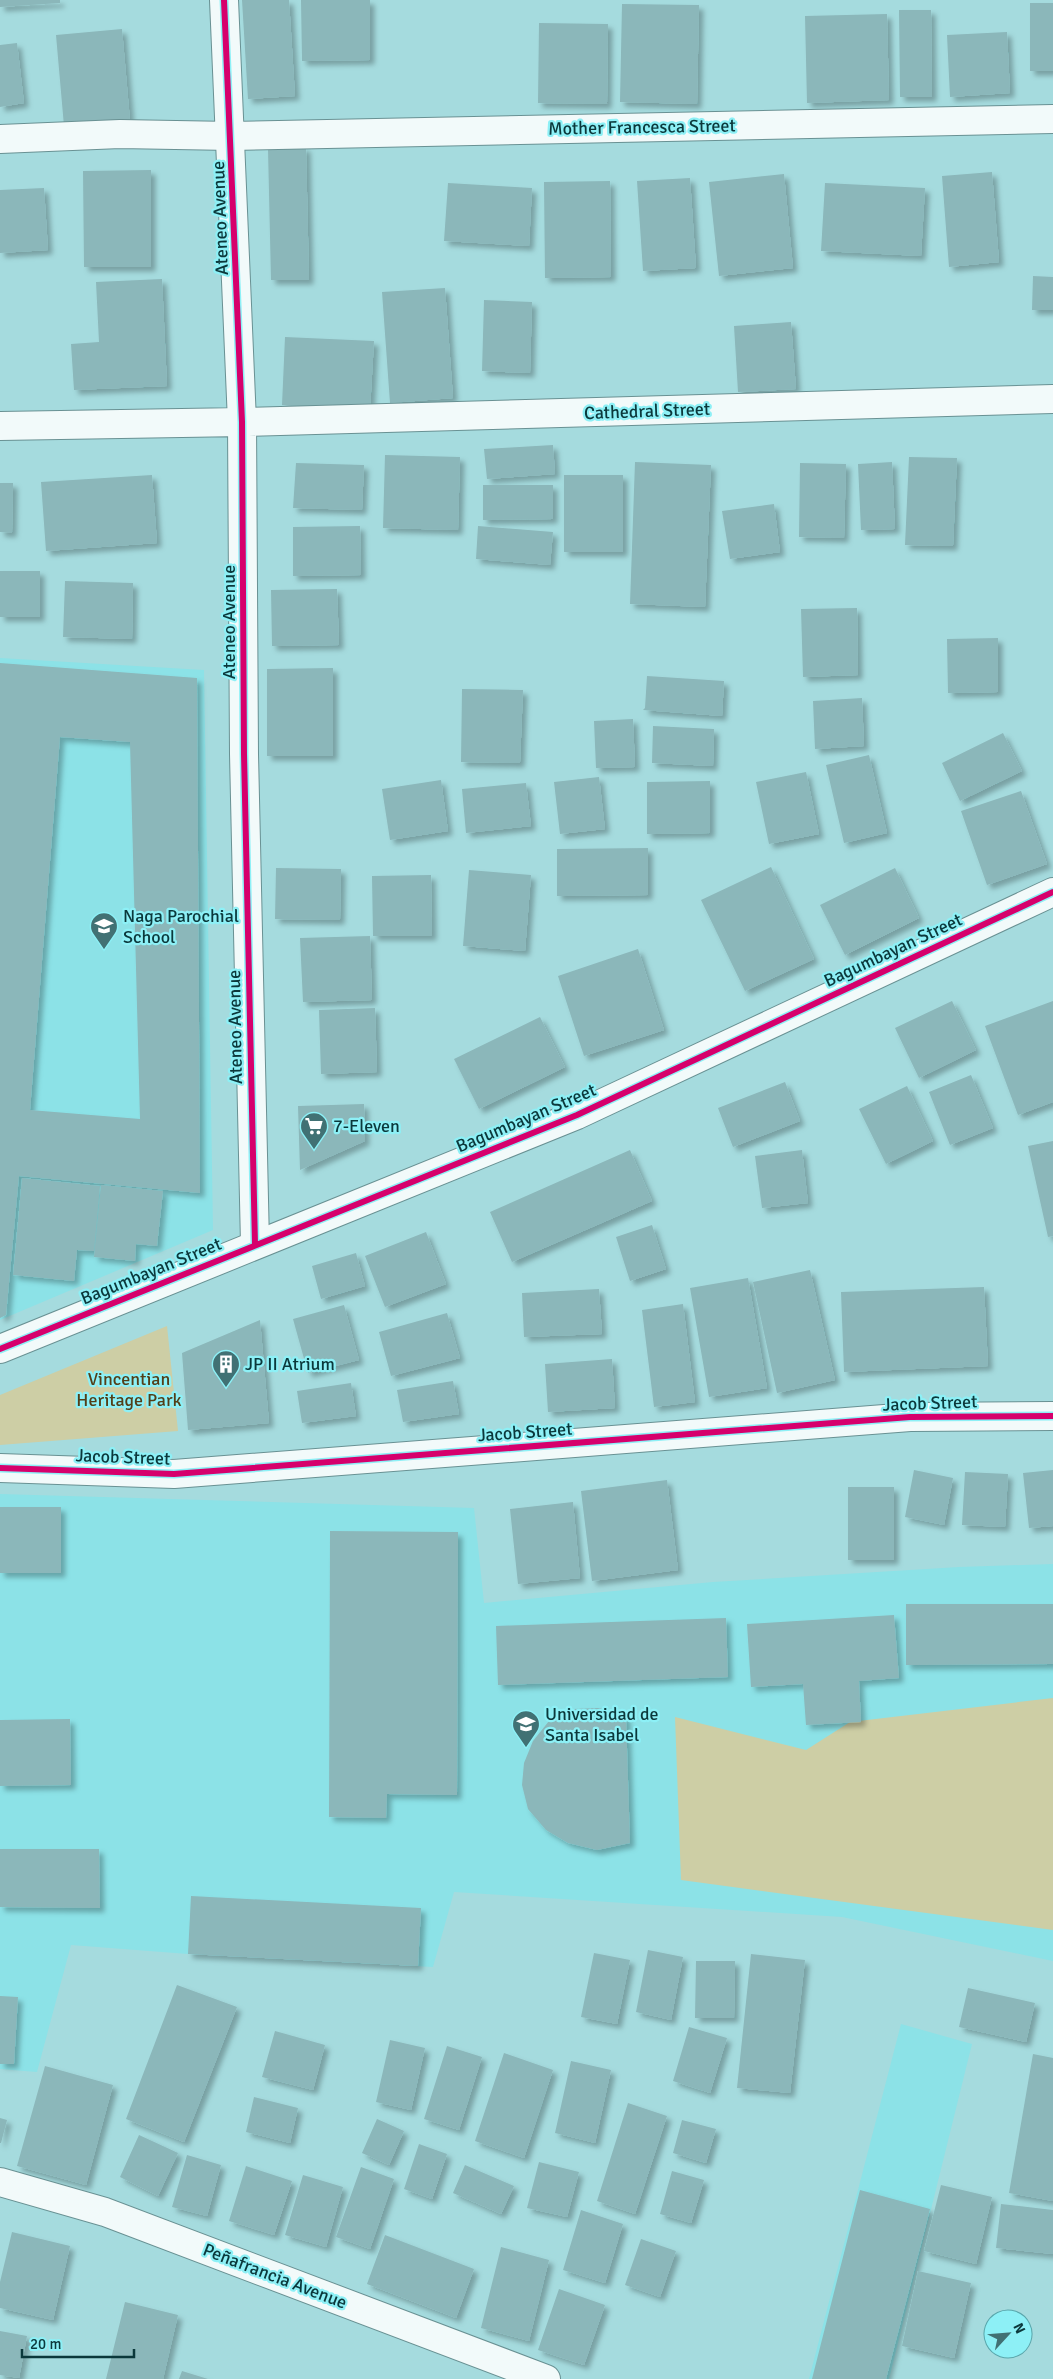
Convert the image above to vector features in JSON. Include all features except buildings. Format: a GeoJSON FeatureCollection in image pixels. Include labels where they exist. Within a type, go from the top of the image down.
{"type":"FeatureCollection","features":[{"type":"Feature","properties":{"kind":"street","name":"Ateneo Avenue"},"geometry":{"type":"LineString","coordinates":[[224,0],[242,422],[244,754],[255,1244]]}},
{"type":"Feature","properties":{"kind":"street","name":"Mother Francesca Street"},"geometry":{"type":"LineString","coordinates":[[0,139],[120,134],[231,136],[1053,119]]}},
{"type":"Feature","properties":{"kind":"street","name":"Cathedral Street"},"geometry":{"type":"LineString","coordinates":[[0,426],[242,422],[1053,399]]}},
{"type":"Feature","properties":{"kind":"street","name":"Bagumbayan Street"},"geometry":{"type":"LineString","coordinates":[[0,1348],[577,1115],[1053,892]]}},
{"type":"Feature","properties":{"kind":"street","name":"Jacob Street"},"geometry":{"type":"LineString","coordinates":[[0,1468],[174,1474],[910,1417],[1053,1416]]}},
{"type":"Feature","properties":{"kind":"street","name":"Peñafrancia Avenue"},"geometry":{"type":"LineString","coordinates":[[0,2182],[105,2212],[546,2379]]}},
{"type":"Feature","properties":{"kind":"shaded area","name":"Naga Parochial School"},"geometry":{"type":"Polygon","coordinates":[[[0,658],[204,670],[213,1230],[0,1320],[0,658]]]}},
{"type":"Feature","properties":{"kind":"shaded area","name":"Universidad de Santa Isabel"},"geometry":{"type":"Polygon","coordinates":[[[0,1494],[474,1508],[484,1603],[713,1582],[959,1567],[1053,1564],[1053,1961],[842,1917],[454,1892],[433,1967],[188,1954],[71,1945],[37,2072],[0,2069],[0,1494]]]}},
{"type":"Feature","properties":{"kind":"shaded area"},"geometry":{"type":"Polygon","coordinates":[[[901,2024],[972,2044],[889,2379],[809,2379],[901,2024]]]}},
{"type":"Feature","properties":{"kind":"green space","name":"Vincentian Heritage Park"},"geometry":{"type":"Polygon","coordinates":[[[167,1326],[178,1431],[0,1445],[0,1395],[167,1326]]]}},
{"type":"Feature","properties":{"kind":"green space"},"geometry":{"type":"Polygon","coordinates":[[[1053,1698],[1053,1930],[681,1880],[675,1717],[806,1750],[850,1722],[1053,1698]]]}},
{"type":"Feature","properties":{"kind":"cycle path"},"geometry":{"type":"LineString","coordinates":[[224,0],[242,422],[244,754],[255,1244]]}},
{"type":"Feature","properties":{"kind":"cycle path"},"geometry":{"type":"LineString","coordinates":[[0,1349],[577,1115],[1053,892]]}},
{"type":"Feature","properties":{"kind":"cycle path"},"geometry":{"type":"LineString","coordinates":[[0,1468],[174,1474],[910,1417],[1053,1416]]}},
{"type":"Feature","properties":{"kind":"place","name":"Naga Parochial School"},"geometry":{"type":"Point","coordinates":[104,950]}},
{"type":"Feature","properties":{"kind":"place","name":"7-Eleven"},"geometry":{"type":"Point","coordinates":[314,1150]}},
{"type":"Feature","properties":{"kind":"place","name":"JP II Atrium"},"geometry":{"type":"Point","coordinates":[226,1388]}},
{"type":"Feature","properties":{"kind":"place","name":"Universidad de Santa Isabel"},"geometry":{"type":"Point","coordinates":[526,1748]}}]}
